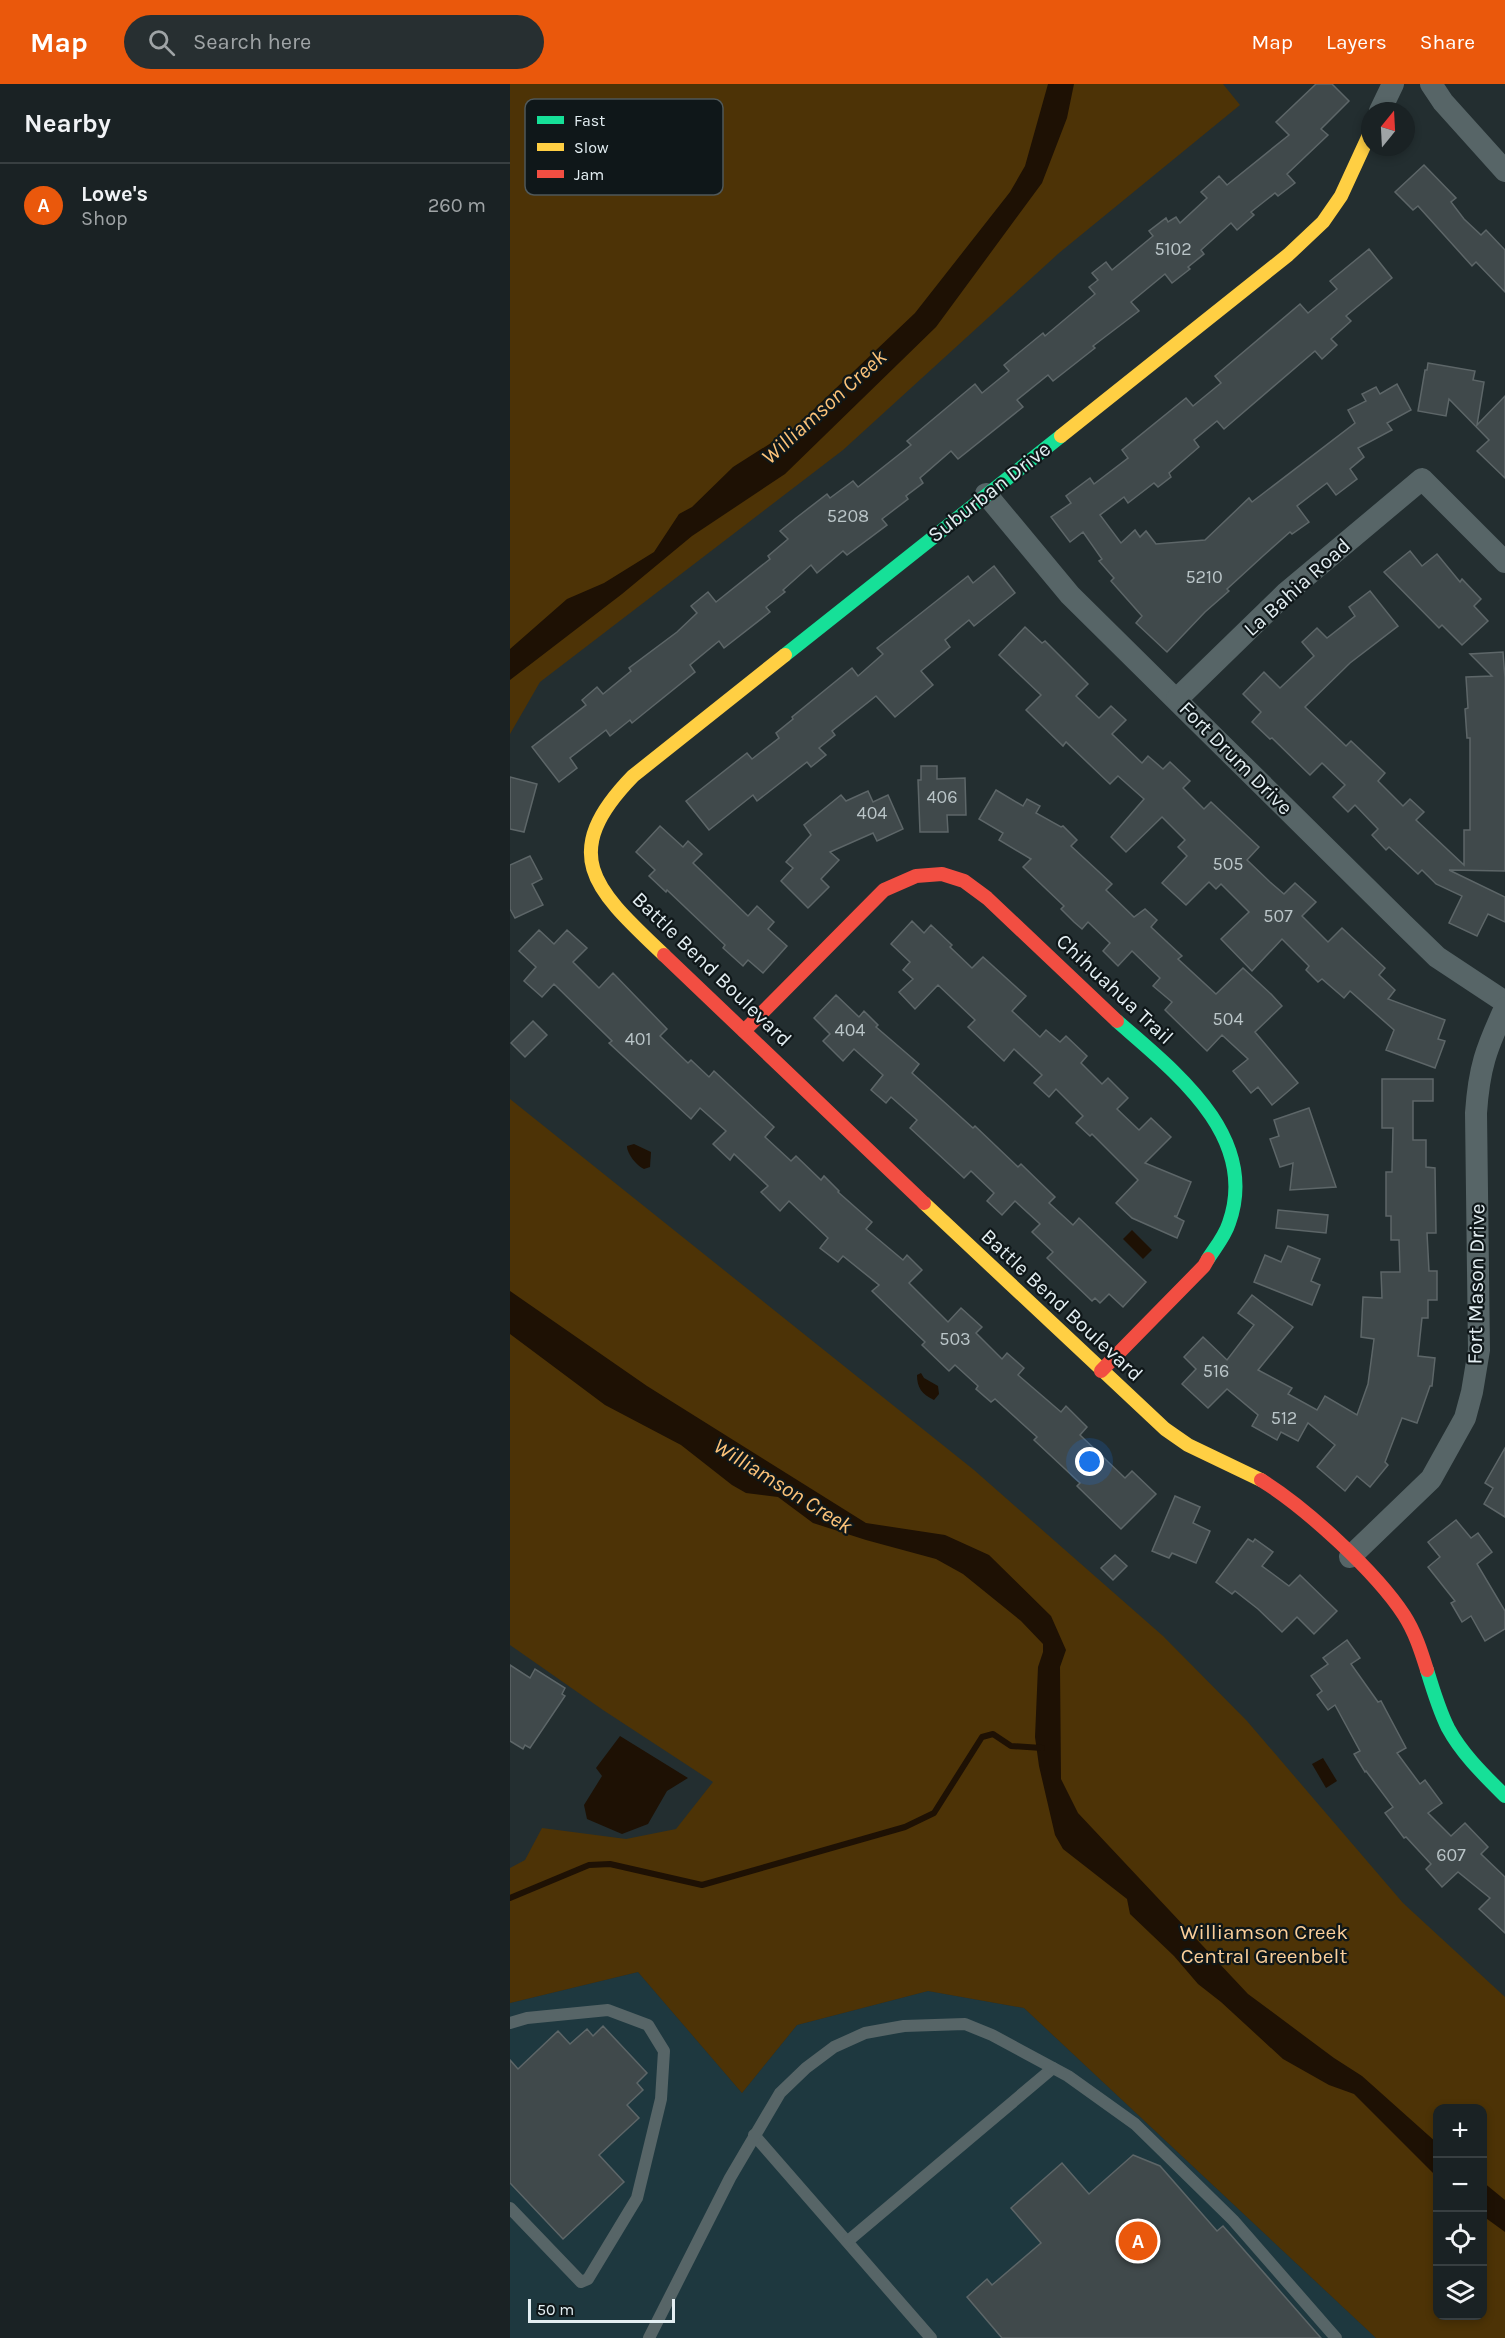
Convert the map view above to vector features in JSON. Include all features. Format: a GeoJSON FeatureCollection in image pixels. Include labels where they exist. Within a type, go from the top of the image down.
{"type":"FeatureCollection","features":[{"type":"Feature","properties":{"kind":"street"},"geometry":{"type":"LineString","coordinates":[[1384,102],[1393,84]]}},
{"type":"Feature","properties":{"kind":"street"},"geometry":{"type":"LineString","coordinates":[[1431,84],[1443,102],[1505,171]]}},
{"type":"Feature","properties":{"kind":"street","name":"Suburban Drive"},"geometry":{"type":"LineString","coordinates":[[592,836],[602,811],[612,796],[633,776],[1288,255],[1323,222],[1341,196],[1361,153]]}},
{"type":"Feature","properties":{"kind":"street","name":"La Bahia Road"},"geometry":{"type":"LineString","coordinates":[[1176,699],[1286,593],[1422,478],[1505,562]]}},
{"type":"Feature","properties":{"kind":"street","name":"Fort Drum Drive"},"geometry":{"type":"LineString","coordinates":[[986,494],[1070,595],[1437,957],[1505,1002]]}},
{"type":"Feature","properties":{"kind":"street","name":"Battle Bend Boulevard"},"geometry":{"type":"LineString","coordinates":[[592,836],[590,854],[592,870],[601,889],[645,937],[1101,1371],[1186,1443],[1264,1482],[1299,1509],[1397,1605],[1414,1633],[1443,1718],[1455,1741],[1505,1796]]}},
{"type":"Feature","properties":{"kind":"street","name":"Chihuahua Trail"},"geometry":{"type":"LineString","coordinates":[[744,1031],[884,890],[916,876],[942,874],[964,881],[987,898],[1095,1002],[1179,1076],[1212,1116],[1227,1141],[1233,1162],[1235,1192],[1229,1224],[1204,1266],[1101,1371]]}},
{"type":"Feature","properties":{"kind":"street","name":"Fort Mason Drive"},"geometry":{"type":"LineString","coordinates":[[1350,1557],[1431,1479],[1465,1418],[1470,1401],[1479,1350],[1476,1113],[1478,1080],[1486,1049],[1505,1008]]}},
{"type":"Feature","properties":{"kind":"lane"},"geometry":{"type":"LineString","coordinates":[[510,2023],[527,2018],[608,2010],[648,2025],[664,2051],[661,2099],[637,2198],[588,2279],[581,2282],[510,2208]]}},
{"type":"Feature","properties":{"kind":"lane"},"geometry":{"type":"LineString","coordinates":[[649,2338],[702,2231],[754,2135],[780,2093],[806,2068],[834,2047],[865,2033],[928,2024],[964,2024],[992,2035],[1053,2068],[1136,2124],[1233,2220],[1336,2338]]}},
{"type":"Feature","properties":{"kind":"lane"},"geometry":{"type":"LineString","coordinates":[[848,2241],[1053,2068]]}},
{"type":"Feature","properties":{"kind":"lane"},"geometry":{"type":"LineString","coordinates":[[754,2135],[931,2338]]}},
{"type":"Feature","properties":{"kind":"shaded area"},"geometry":{"type":"Polygon","coordinates":[[[638,1972],[742,2093],[797,2025],[928,1991],[1024,2008],[1376,2338],[510,2338],[510,2003],[638,1972]]]}},
{"type":"Feature","properties":{"kind":"green space"},"geometry":{"type":"Polygon","coordinates":[[[510,84],[1223,84],[1240,105],[1059,253],[843,450],[540,682],[510,734],[510,84]]]}},
{"type":"Feature","properties":{"kind":"green space","name":"Williamson Creek Central Greenbelt"},"geometry":{"type":"Polygon","coordinates":[[[510,1099],[974,1470],[1163,1636],[1247,1721],[1403,1903],[1505,1997],[1505,2338],[1376,2338],[1024,2008],[928,1991],[797,2025],[742,2093],[638,1972],[510,2003],[510,1868],[525,1860],[542,1828],[626,1839],[676,1829],[713,1782],[603,1710],[510,1645],[510,1099]]]}},
{"type":"Feature","properties":{"kind":"water","name":"Williamson Creek"},"geometry":{"type":"Polygon","coordinates":[[[1048,84],[1074,84],[1067,118],[1042,183],[936,327],[785,474],[692,536],[622,594],[510,680],[510,649],[567,599],[604,583],[654,552],[679,514],[692,507],[733,467],[793,429],[915,313],[1010,192],[1025,166],[1048,84]]]}},
{"type":"Feature","properties":{"kind":"water"},"geometry":{"type":"Polygon","coordinates":[[[634,1144],[651,1152],[650,1167],[644,1169],[633,1159],[627,1146],[634,1144]]]}},
{"type":"Feature","properties":{"kind":"water"},"geometry":{"type":"Polygon","coordinates":[[[1132,1230],[1152,1250],[1143,1259],[1123,1239],[1132,1230]]]}},
{"type":"Feature","properties":{"kind":"water","name":"Williamson Creek"},"geometry":{"type":"Polygon","coordinates":[[[510,1291],[647,1386],[866,1523],[945,1535],[989,1555],[1051,1616],[1066,1650],[1060,1667],[1061,1779],[1078,1813],[1248,1994],[1362,2076],[1433,2139],[1433,2173],[1354,2094],[1329,2085],[1283,2059],[1198,1984],[1174,1956],[1130,1914],[1127,1899],[1063,1849],[1055,1835],[1039,1766],[1035,1737],[1038,1667],[1043,1644],[1021,1621],[963,1574],[936,1559],[813,1523],[778,1497],[746,1493],[732,1485],[681,1445],[605,1405],[510,1334],[510,1291]]]}},
{"type":"Feature","properties":{"kind":"water"},"geometry":{"type":"Polygon","coordinates":[[[921,1373],[924,1378],[938,1386],[939,1394],[934,1400],[923,1393],[919,1387],[917,1375],[921,1373]]]}},
{"type":"Feature","properties":{"kind":"water"},"geometry":{"type":"Polygon","coordinates":[[[620,1736],[688,1778],[667,1791],[648,1824],[622,1834],[587,1819],[584,1805],[602,1776],[596,1768],[620,1736]]]}},
{"type":"Feature","properties":{"kind":"water"},"geometry":{"type":"Polygon","coordinates":[[[1323,1758],[1337,1781],[1326,1788],[1312,1764],[1323,1758]]]}},
{"type":"Feature","properties":{"kind":"water"},"geometry":{"type":"Polygon","coordinates":[[[1487,2185],[1505,2200],[1505,2232],[1487,2219],[1487,2185]]]}},
{"type":"Feature","properties":{"kind":"building"},"geometry":{"type":"Polygon","coordinates":[[[1316,84],[1332,84],[1349,101],[1321,129],[1328,135],[1287,174],[1295,183],[1278,196],[1275,193],[1251,212],[1254,215],[1237,230],[1231,223],[1201,250],[1204,254],[1188,267],[1190,269],[1172,283],[1165,274],[1131,302],[1139,311],[1093,346],[1095,348],[1053,381],[1048,375],[1017,400],[1023,407],[958,459],[951,451],[920,478],[923,483],[906,496],[908,499],[882,519],[887,525],[847,555],[843,551],[817,573],[811,565],[783,590],[785,592],[766,607],[770,612],[724,648],[719,641],[690,665],[695,672],[632,723],[630,720],[610,736],[606,730],[570,758],[577,768],[559,782],[532,747],[586,705],[582,700],[597,687],[603,694],[631,671],[629,668],[677,632],[697,613],[691,606],[708,592],[716,602],[770,559],[768,556],[788,539],[780,531],[827,494],[830,498],[853,481],[858,487],[911,445],[907,441],[975,384],[982,393],[1009,371],[1004,365],[1043,333],[1045,336],[1095,294],[1089,287],[1098,280],[1092,273],[1106,262],[1112,270],[1153,236],[1149,231],[1166,218],[1168,222],[1176,217],[1180,223],[1207,198],[1201,192],[1219,176],[1227,185],[1289,135],[1276,122],[1316,84]]]}},
{"type":"Feature","properties":{"kind":"building"},"geometry":{"type":"Polygon","coordinates":[[[1424,165],[1456,198],[1451,202],[1464,219],[1481,235],[1486,230],[1505,250],[1505,292],[1476,262],[1472,266],[1418,206],[1413,210],[1395,192],[1424,165]]]}},
{"type":"Feature","properties":{"kind":"building"},"geometry":{"type":"Polygon","coordinates":[[[1369,249],[1392,278],[1346,316],[1351,321],[1331,339],[1337,345],[1322,359],[1315,351],[1224,429],[1217,421],[1194,440],[1199,447],[1169,473],[1171,477],[1158,487],[1154,483],[1128,503],[1124,497],[1100,515],[1121,543],[1135,530],[1140,537],[1146,531],[1156,544],[1205,540],[1249,498],[1252,502],[1355,423],[1348,410],[1366,401],[1362,394],[1376,387],[1380,394],[1397,384],[1411,410],[1387,423],[1392,430],[1358,448],[1364,457],[1350,469],[1357,479],[1336,495],[1327,483],[1297,506],[1309,522],[1292,534],[1290,532],[1263,556],[1227,589],[1229,591],[1205,612],[1167,652],[1136,623],[1142,616],[1111,581],[1114,578],[1099,561],[1102,559],[1083,532],[1070,542],[1051,517],[1071,503],[1066,496],[1090,478],[1094,484],[1128,458],[1122,450],[1186,398],[1193,406],[1221,383],[1215,376],[1300,304],[1308,313],[1337,289],[1330,281],[1369,249]]]}},
{"type":"Feature","properties":{"kind":"building"},"geometry":{"type":"Polygon","coordinates":[[[1428,363],[1475,371],[1473,380],[1484,382],[1477,425],[1505,396],[1505,478],[1477,451],[1489,440],[1449,399],[1446,416],[1418,411],[1428,363]]]}},
{"type":"Feature","properties":{"kind":"building"},"geometry":{"type":"Polygon","coordinates":[[[1410,551],[1422,566],[1437,554],[1460,582],[1462,579],[1481,599],[1474,606],[1488,621],[1462,645],[1442,625],[1439,628],[1384,572],[1410,551]]]}},
{"type":"Feature","properties":{"kind":"building"},"geometry":{"type":"Polygon","coordinates":[[[994,566],[1015,593],[974,626],[969,620],[945,640],[950,647],[921,671],[933,685],[895,717],[876,696],[832,731],[835,735],[819,748],[826,755],[811,767],[807,762],[757,801],[753,795],[709,830],[686,801],[747,753],[752,759],[779,738],[776,733],[793,719],[792,717],[852,668],[858,676],[883,654],[877,648],[968,576],[973,583],[994,566]]]}},
{"type":"Feature","properties":{"kind":"building"},"geometry":{"type":"Polygon","coordinates":[[[1370,591],[1398,626],[1350,663],[1305,707],[1346,746],[1351,741],[1385,773],[1378,781],[1403,806],[1410,799],[1424,812],[1416,820],[1464,865],[1464,830],[1470,830],[1470,738],[1467,738],[1465,709],[1468,708],[1466,677],[1492,676],[1470,654],[1503,652],[1505,871],[1449,870],[1505,897],[1505,922],[1488,914],[1477,936],[1449,923],[1462,896],[1436,884],[1422,870],[1418,874],[1389,847],[1386,850],[1372,835],[1378,829],[1355,805],[1348,812],[1333,797],[1345,785],[1322,763],[1310,775],[1252,722],[1261,712],[1243,694],[1264,672],[1280,688],[1314,656],[1302,642],[1317,628],[1327,638],[1355,616],[1349,607],[1370,591]]]}},
{"type":"Feature","properties":{"kind":"building"},"geometry":{"type":"Polygon","coordinates":[[[1025,627],[1042,643],[1045,641],[1088,684],[1076,696],[1099,718],[1111,706],[1126,720],[1112,734],[1142,763],[1148,756],[1163,769],[1170,762],[1190,781],[1183,788],[1204,809],[1211,802],[1259,847],[1247,860],[1284,894],[1295,883],[1316,902],[1302,916],[1328,942],[1342,928],[1385,968],[1379,975],[1395,990],[1388,999],[1445,1020],[1438,1039],[1445,1041],[1435,1068],[1386,1050],[1394,1030],[1350,991],[1344,998],[1322,979],[1318,982],[1306,970],[1309,966],[1282,939],[1252,971],[1221,939],[1249,912],[1221,884],[1216,889],[1209,882],[1186,905],[1162,883],[1187,856],[1178,847],[1185,840],[1162,817],[1126,852],[1111,837],[1144,799],[1118,776],[1110,784],[1066,742],[1063,746],[1026,710],[1041,695],[999,655],[1025,627]]]}},
{"type":"Feature","properties":{"kind":"building"},"geometry":{"type":"Polygon","coordinates":[[[921,766],[937,766],[937,779],[965,778],[966,815],[947,815],[948,832],[920,832],[918,780],[921,780],[921,766]]]}},
{"type":"Feature","properties":{"kind":"building"},"geometry":{"type":"Polygon","coordinates":[[[510,777],[537,784],[524,832],[510,829],[510,777]]]}},
{"type":"Feature","properties":{"kind":"building"},"geometry":{"type":"Polygon","coordinates":[[[996,790],[1023,806],[1027,799],[1040,806],[1036,813],[1063,826],[1077,840],[1071,846],[1112,884],[1106,890],[1134,917],[1145,909],[1157,920],[1151,927],[1182,956],[1178,959],[1216,994],[1243,968],[1272,995],[1282,1006],[1255,1032],[1298,1083],[1272,1105],[1258,1087],[1251,1093],[1233,1071],[1248,1059],[1222,1035],[1207,1051],[1165,1010],[1172,1002],[1153,986],[1160,978],[1132,951],[1118,966],[1103,951],[1110,943],[1088,922],[1082,929],[1061,909],[1064,906],[1023,867],[1031,859],[999,840],[1003,833],[979,819],[996,790]]]}},
{"type":"Feature","properties":{"kind":"building"},"geometry":{"type":"Polygon","coordinates":[[[868,791],[873,802],[888,795],[903,829],[877,841],[873,833],[830,852],[839,860],[821,879],[829,887],[808,908],[781,881],[793,868],[786,862],[811,835],[804,825],[841,795],[846,801],[868,791]]]}},
{"type":"Feature","properties":{"kind":"building"},"geometry":{"type":"Polygon","coordinates":[[[660,826],[683,847],[688,841],[702,854],[693,863],[748,916],[757,906],[774,922],[768,929],[787,946],[763,973],[748,960],[743,966],[723,948],[725,945],[649,876],[655,870],[636,852],[660,826]]]}},
{"type":"Feature","properties":{"kind":"building"},"geometry":{"type":"Polygon","coordinates":[[[530,856],[542,879],[532,884],[543,905],[515,918],[510,909],[510,865],[530,856]]]}},
{"type":"Feature","properties":{"kind":"building"},"geometry":{"type":"Polygon","coordinates":[[[912,921],[924,933],[931,925],[972,968],[983,957],[1026,996],[1012,1011],[1040,1037],[1046,1030],[1060,1042],[1066,1036],[1087,1056],[1081,1063],[1102,1084],[1108,1078],[1128,1098],[1117,1109],[1139,1130],[1151,1118],[1171,1137],[1145,1163],[1191,1182],[1177,1216],[1174,1216],[1184,1221],[1177,1238],[1132,1218],[1116,1203],[1138,1180],[1092,1134],[1090,1136],[1076,1123],[1083,1116],[1056,1089],[1049,1097],[1034,1083],[1042,1075],[1014,1049],[1004,1061],[968,1027],[975,1020],[938,985],[915,1009],[899,992],[913,979],[903,970],[910,962],[891,944],[912,921]]]}},
{"type":"Feature","properties":{"kind":"building"},"geometry":{"type":"Polygon","coordinates":[[[539,930],[554,944],[567,930],[587,948],[573,962],[599,988],[613,973],[667,1029],[660,1036],[688,1063],[691,1060],[709,1077],[714,1071],[774,1127],[765,1137],[791,1161],[796,1156],[821,1180],[824,1176],[838,1192],[872,1222],[866,1229],[903,1260],[907,1255],[922,1270],[909,1283],[948,1322],[961,1308],[982,1327],[976,1333],[1002,1359],[1007,1353],[1024,1368],[1018,1375],[1061,1412],[1066,1406],[1087,1427],[1080,1435],[1125,1478],[1132,1471],[1156,1494],[1121,1529],[1077,1486],[1080,1483],[1034,1440],[1037,1437],[995,1399],[991,1402],[976,1389],[978,1386],[955,1365],[949,1371],[922,1345],[925,1342],[872,1291],[879,1285],[843,1256],[838,1262],[820,1248],[828,1238],[789,1201],[780,1211],[761,1192],[768,1186],[734,1154],[730,1160],[713,1144],[726,1131],[700,1108],[691,1119],[609,1043],[612,1041],[554,984],[542,997],[524,981],[536,967],[519,951],[539,930]]]}},
{"type":"Feature","properties":{"kind":"building"},"geometry":{"type":"Polygon","coordinates":[[[836,995],[859,1017],[864,1011],[878,1025],[876,1027],[919,1064],[912,1073],[973,1128],[975,1126],[1018,1167],[1021,1164],[1055,1197],[1049,1203],[1073,1225],[1079,1218],[1146,1282],[1123,1307],[1109,1294],[1100,1303],[1095,1298],[1092,1301],[1047,1258],[1053,1252],[1032,1232],[1040,1224],[1015,1201],[1002,1215],[987,1201],[994,1193],[971,1171],[964,1178],[910,1128],[917,1120],[891,1097],[886,1103],[871,1090],[883,1075],[854,1049],[843,1061],[823,1041],[830,1034],[814,1018],[836,995]]]}},
{"type":"Feature","properties":{"kind":"building"},"geometry":{"type":"Polygon","coordinates":[[[533,1021],[547,1035],[525,1057],[511,1043],[533,1021]]]}},
{"type":"Feature","properties":{"kind":"building"},"geometry":{"type":"Polygon","coordinates":[[[1382,1079],[1433,1079],[1433,1101],[1413,1101],[1413,1140],[1426,1140],[1426,1167],[1435,1168],[1436,1233],[1427,1233],[1429,1271],[1437,1271],[1437,1300],[1428,1300],[1428,1318],[1422,1318],[1418,1356],[1435,1358],[1432,1386],[1430,1386],[1417,1423],[1402,1418],[1385,1462],[1388,1465],[1370,1487],[1357,1476],[1345,1491],[1317,1467],[1335,1445],[1308,1423],[1298,1441],[1281,1432],[1277,1440],[1252,1426],[1258,1415],[1227,1389],[1208,1408],[1182,1384],[1196,1369],[1184,1357],[1203,1337],[1227,1360],[1254,1325],[1238,1313],[1252,1295],[1293,1327],[1258,1370],[1292,1388],[1288,1394],[1317,1410],[1325,1396],[1357,1415],[1368,1384],[1374,1339],[1361,1337],[1363,1297],[1382,1298],[1381,1272],[1400,1272],[1399,1240],[1391,1240],[1391,1216],[1386,1216],[1386,1172],[1392,1172],[1393,1128],[1382,1128],[1382,1079]]]}},
{"type":"Feature","properties":{"kind":"building"},"geometry":{"type":"Polygon","coordinates":[[[1309,1108],[1336,1187],[1290,1190],[1293,1163],[1280,1167],[1270,1139],[1279,1136],[1274,1120],[1309,1108]]]}},
{"type":"Feature","properties":{"kind":"building"},"geometry":{"type":"Polygon","coordinates":[[[1278,1210],[1328,1215],[1326,1233],[1276,1228],[1278,1210]]]}},
{"type":"Feature","properties":{"kind":"building"},"geometry":{"type":"Polygon","coordinates":[[[1288,1246],[1320,1259],[1311,1281],[1320,1285],[1312,1305],[1254,1282],[1265,1255],[1281,1262],[1288,1246]]]}},
{"type":"Feature","properties":{"kind":"building"},"geometry":{"type":"Polygon","coordinates":[[[1505,1448],[1505,1517],[1484,1504],[1493,1488],[1485,1483],[1505,1448]]]}},
{"type":"Feature","properties":{"kind":"building"},"geometry":{"type":"Polygon","coordinates":[[[1175,1496],[1200,1507],[1193,1523],[1210,1531],[1196,1563],[1172,1553],[1169,1558],[1152,1551],[1175,1496]]]}},
{"type":"Feature","properties":{"kind":"building"},"geometry":{"type":"Polygon","coordinates":[[[1456,1520],[1471,1538],[1478,1533],[1492,1552],[1477,1564],[1505,1611],[1505,1629],[1485,1641],[1471,1616],[1462,1622],[1451,1603],[1455,1601],[1428,1567],[1440,1557],[1428,1542],[1456,1520]]]}},
{"type":"Feature","properties":{"kind":"building"},"geometry":{"type":"Polygon","coordinates":[[[1248,1539],[1253,1542],[1255,1539],[1273,1552],[1262,1566],[1289,1586],[1300,1575],[1337,1611],[1314,1634],[1297,1617],[1282,1632],[1235,1591],[1232,1594],[1216,1582],[1248,1539]]]}},
{"type":"Feature","properties":{"kind":"building"},"geometry":{"type":"Polygon","coordinates":[[[1115,1555],[1127,1566],[1113,1580],[1101,1568],[1115,1555]]]}},
{"type":"Feature","properties":{"kind":"building"},"geometry":{"type":"Polygon","coordinates":[[[1347,1640],[1360,1658],[1351,1664],[1378,1702],[1381,1701],[1406,1748],[1397,1753],[1420,1784],[1425,1780],[1442,1803],[1428,1813],[1451,1836],[1465,1823],[1488,1847],[1481,1854],[1505,1877],[1505,1933],[1479,1909],[1490,1898],[1458,1872],[1442,1887],[1426,1869],[1431,1864],[1406,1837],[1404,1838],[1385,1813],[1393,1807],[1365,1772],[1354,1754],[1360,1751],[1335,1705],[1328,1710],[1317,1695],[1322,1691],[1311,1676],[1328,1664],[1323,1658],[1347,1640]]]}},
{"type":"Feature","properties":{"kind":"building"},"geometry":{"type":"Polygon","coordinates":[[[510,1665],[530,1678],[535,1669],[565,1688],[562,1694],[565,1696],[530,1748],[525,1745],[523,1749],[510,1741],[510,1665]]]}},
{"type":"Feature","properties":{"kind":"building"},"geometry":{"type":"Polygon","coordinates":[[[603,2026],[647,2073],[637,2083],[643,2090],[627,2105],[639,2118],[599,2155],[624,2182],[563,2239],[510,2183],[510,2060],[518,2069],[558,2031],[570,2044],[587,2029],[593,2036],[603,2026]]]}},
{"type":"Feature","properties":{"kind":"building"},"geometry":{"type":"Polygon","coordinates":[[[1133,2155],[1160,2166],[1217,2231],[1223,2226],[1321,2338],[1002,2338],[967,2297],[987,2279],[992,2285],[1041,2243],[1011,2208],[1062,2163],[1089,2194],[1133,2155]]]}},
{"type":"Feature","properties":{"kind":"waterway"},"geometry":{"type":"LineString","coordinates":[[510,1898],[589,1865],[610,1864],[702,1885],[905,1827],[934,1813],[982,1737],[993,1734],[1011,1746],[1042,1748]]}},
{"type":"Feature","properties":{"kind":"traffic: fast"},"geometry":{"type":"LineString","coordinates":[[785,655],[1061,436]]}},
{"type":"Feature","properties":{"kind":"traffic: fast"},"geometry":{"type":"LineString","coordinates":[[1117,1021],[1163,1061],[1206,1108],[1222,1134],[1233,1162],[1235,1191],[1229,1223],[1208,1259]]}},
{"type":"Feature","properties":{"kind":"traffic: fast"},"geometry":{"type":"LineString","coordinates":[[1427,1670],[1442,1714],[1454,1738],[1474,1764],[1505,1796]]}},
{"type":"Feature","properties":{"kind":"traffic: slow"},"geometry":{"type":"LineString","coordinates":[[1061,436],[1288,255],[1323,222],[1341,196],[1361,153]]}},
{"type":"Feature","properties":{"kind":"traffic: slow"},"geometry":{"type":"LineString","coordinates":[[664,955],[620,911],[604,891],[594,872],[591,851],[596,829],[609,804],[633,776],[785,655]]}},
{"type":"Feature","properties":{"kind":"traffic: slow"},"geometry":{"type":"LineString","coordinates":[[924,1203],[1165,1429],[1188,1445],[1261,1480]]}},
{"type":"Feature","properties":{"kind":"traffic: jam"},"geometry":{"type":"LineString","coordinates":[[744,1031],[884,890],[916,876],[942,874],[964,881],[987,898],[1117,1021]]}},
{"type":"Feature","properties":{"kind":"traffic: jam"},"geometry":{"type":"LineString","coordinates":[[664,955],[924,1203]]}},
{"type":"Feature","properties":{"kind":"traffic: jam"},"geometry":{"type":"LineString","coordinates":[[1101,1371],[1204,1266],[1208,1259]]}},
{"type":"Feature","properties":{"kind":"traffic: jam"},"geometry":{"type":"LineString","coordinates":[[1261,1480],[1318,1523],[1392,1598],[1408,1621],[1427,1670]]}},
{"type":"Feature","properties":{"kind":"place","name":"Lowe's"},"geometry":{"type":"Point","coordinates":[1138,2241]}}]}
